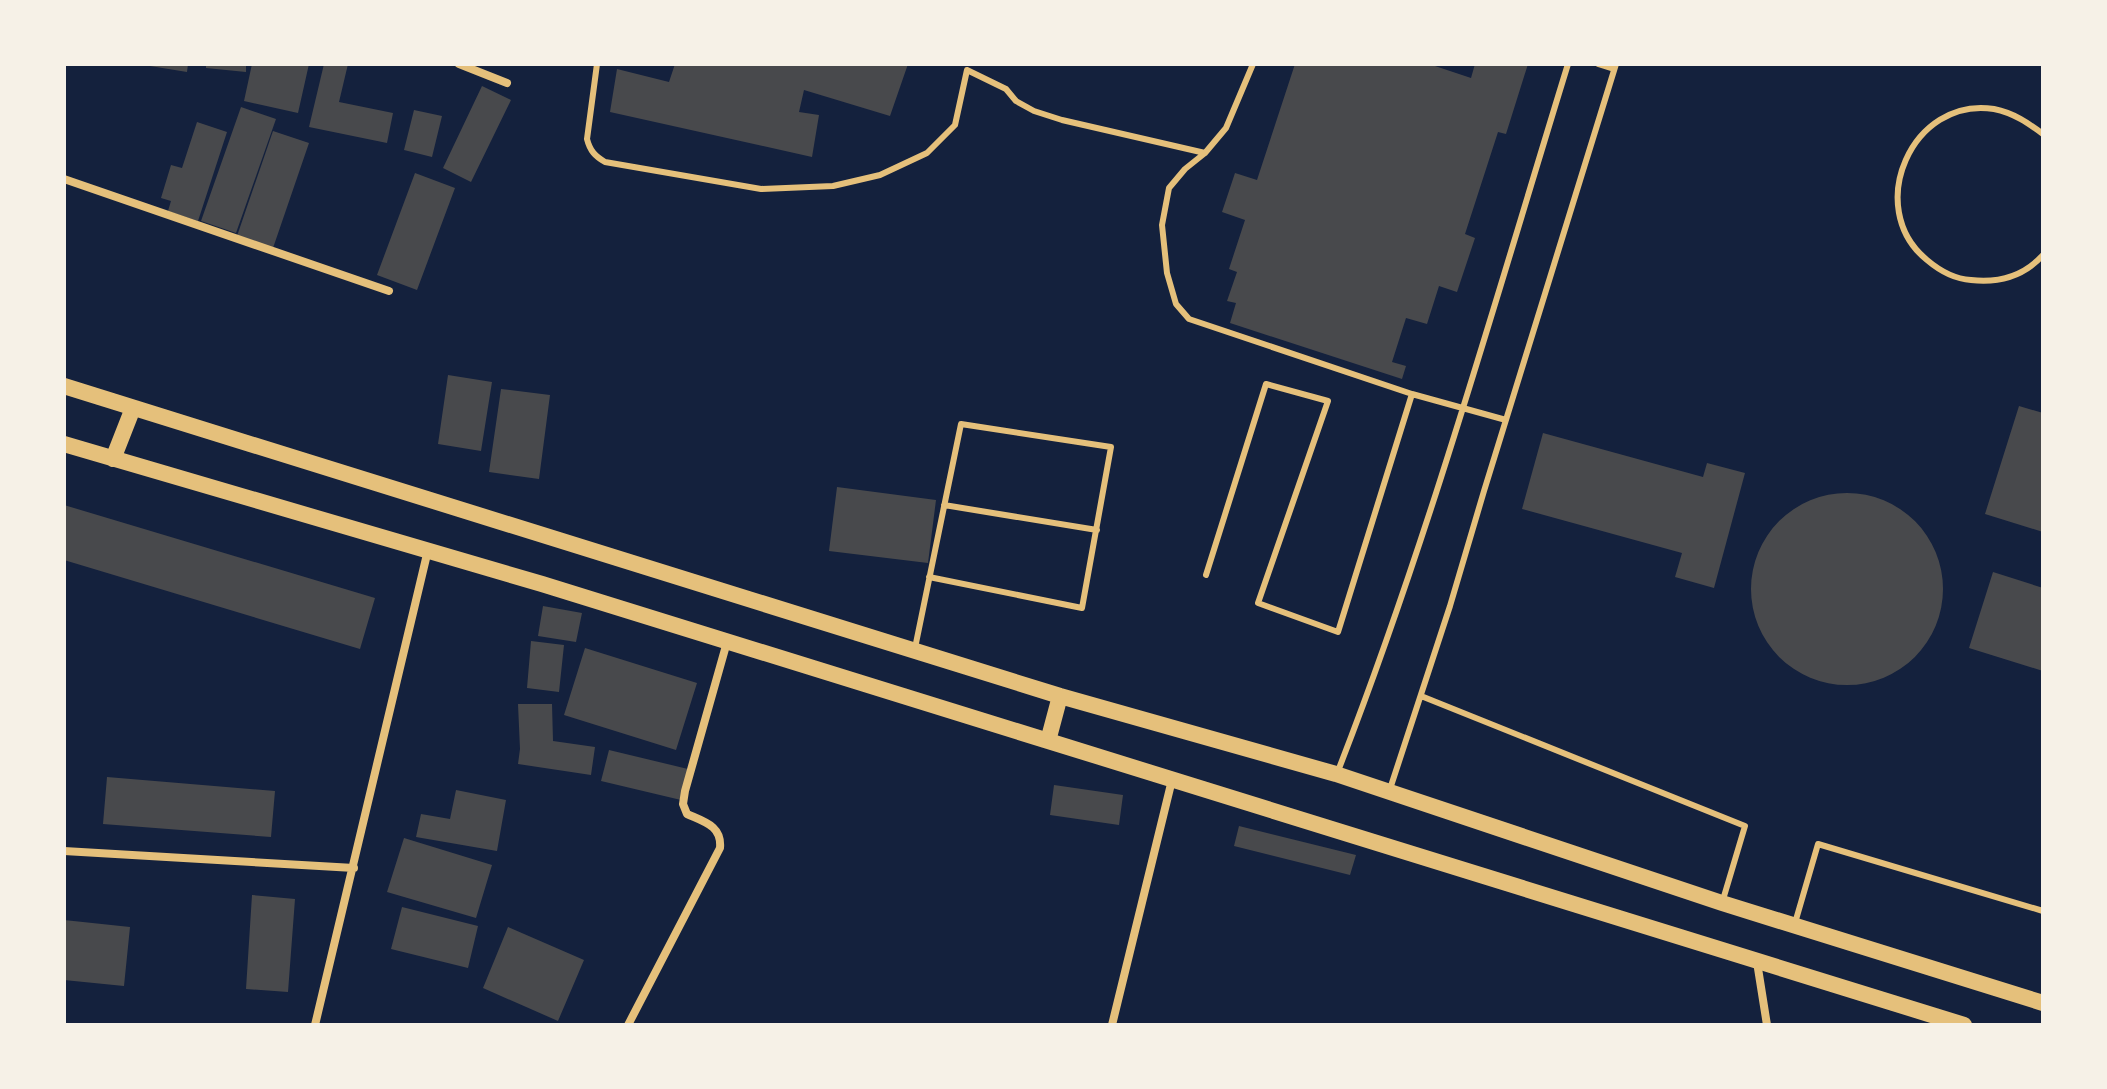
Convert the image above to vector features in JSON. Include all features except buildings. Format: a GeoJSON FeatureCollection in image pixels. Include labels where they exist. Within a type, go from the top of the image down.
{"type":"FeatureCollection","features":[{"type":"Feature","properties":{"kind":"main road"},"geometry":{"type":"LineString","coordinates":[[64,386],[1060,696],[1336,774],[1722,903],[2043,1003]]}},
{"type":"Feature","properties":{"kind":"main road"},"geometry":{"type":"LineString","coordinates":[[113,459],[133,408]]}},
{"type":"Feature","properties":{"kind":"main road"},"geometry":{"type":"LineString","coordinates":[[64,444],[428,549],[1964,1025]]}},
{"type":"Feature","properties":{"kind":"main road"},"geometry":{"type":"LineString","coordinates":[[1048,741],[1060,696]]}},
{"type":"Feature","properties":{"kind":"street"},"geometry":{"type":"LineString","coordinates":[[459,64],[507,83]]}},
{"type":"Feature","properties":{"kind":"street"},"geometry":{"type":"LineString","coordinates":[[64,179],[389,291]]}},
{"type":"Feature","properties":{"kind":"street"},"geometry":{"type":"LineString","coordinates":[[315,1025],[428,549]]}},
{"type":"Feature","properties":{"kind":"street"},"geometry":{"type":"LineString","coordinates":[[628,1025],[720,848],[721,838],[714,826],[687,814],[683,804],[728,641]]}},
{"type":"Feature","properties":{"kind":"street"},"geometry":{"type":"LineString","coordinates":[[1112,1025],[1172,780]]}},
{"type":"Feature","properties":{"kind":"street"},"geometry":{"type":"LineString","coordinates":[[64,851],[354,868]]}},
{"type":"Feature","properties":{"kind":"street"},"geometry":{"type":"LineString","coordinates":[[1757,961],[1767,1025]]}},
{"type":"Feature","properties":{"kind":"lane"},"geometry":{"type":"LineString","coordinates":[[597,64],[587,139],[595,157],[605,162],[761,189],[833,186],[880,175],[927,153],[955,125],[968,67],[1006,89],[1016,101],[1048,116],[1205,153]]}},
{"type":"Feature","properties":{"kind":"lane"},"geometry":{"type":"LineString","coordinates":[[1253,64],[1226,128],[1169,188],[1162,225],[1167,273],[1176,304],[1189,319],[1412,394],[1506,420]]}},
{"type":"Feature","properties":{"kind":"lane"},"geometry":{"type":"LineString","coordinates":[[1336,774],[1375,676],[1568,64]]}},
{"type":"Feature","properties":{"kind":"lane"},"geometry":{"type":"LineString","coordinates":[[1389,792],[1615,67],[1598,64]]}},
{"type":"Feature","properties":{"kind":"lane"},"geometry":{"type":"LineString","coordinates":[[2043,134],[2021,118],[1993,109],[1963,110],[1936,122],[1914,143],[1900,169],[1896,199],[1903,228],[1919,254],[1939,270],[1963,280],[1988,282],[2014,276],[2043,255]]}},
{"type":"Feature","properties":{"kind":"lane"},"geometry":{"type":"LineString","coordinates":[[1206,575],[1266,384],[1328,401],[1258,603],[1338,632],[1412,394]]}},
{"type":"Feature","properties":{"kind":"lane"},"geometry":{"type":"LineString","coordinates":[[914,651],[929,577],[961,424],[1111,447],[1082,608],[929,577]]}},
{"type":"Feature","properties":{"kind":"lane"},"geometry":{"type":"LineString","coordinates":[[944,505],[1097,530]]}},
{"type":"Feature","properties":{"kind":"lane"},"geometry":{"type":"LineString","coordinates":[[1421,696],[1745,826],[1722,903]]}},
{"type":"Feature","properties":{"kind":"lane"},"geometry":{"type":"LineString","coordinates":[[1795,925],[1818,844],[2043,911]]}}]}
